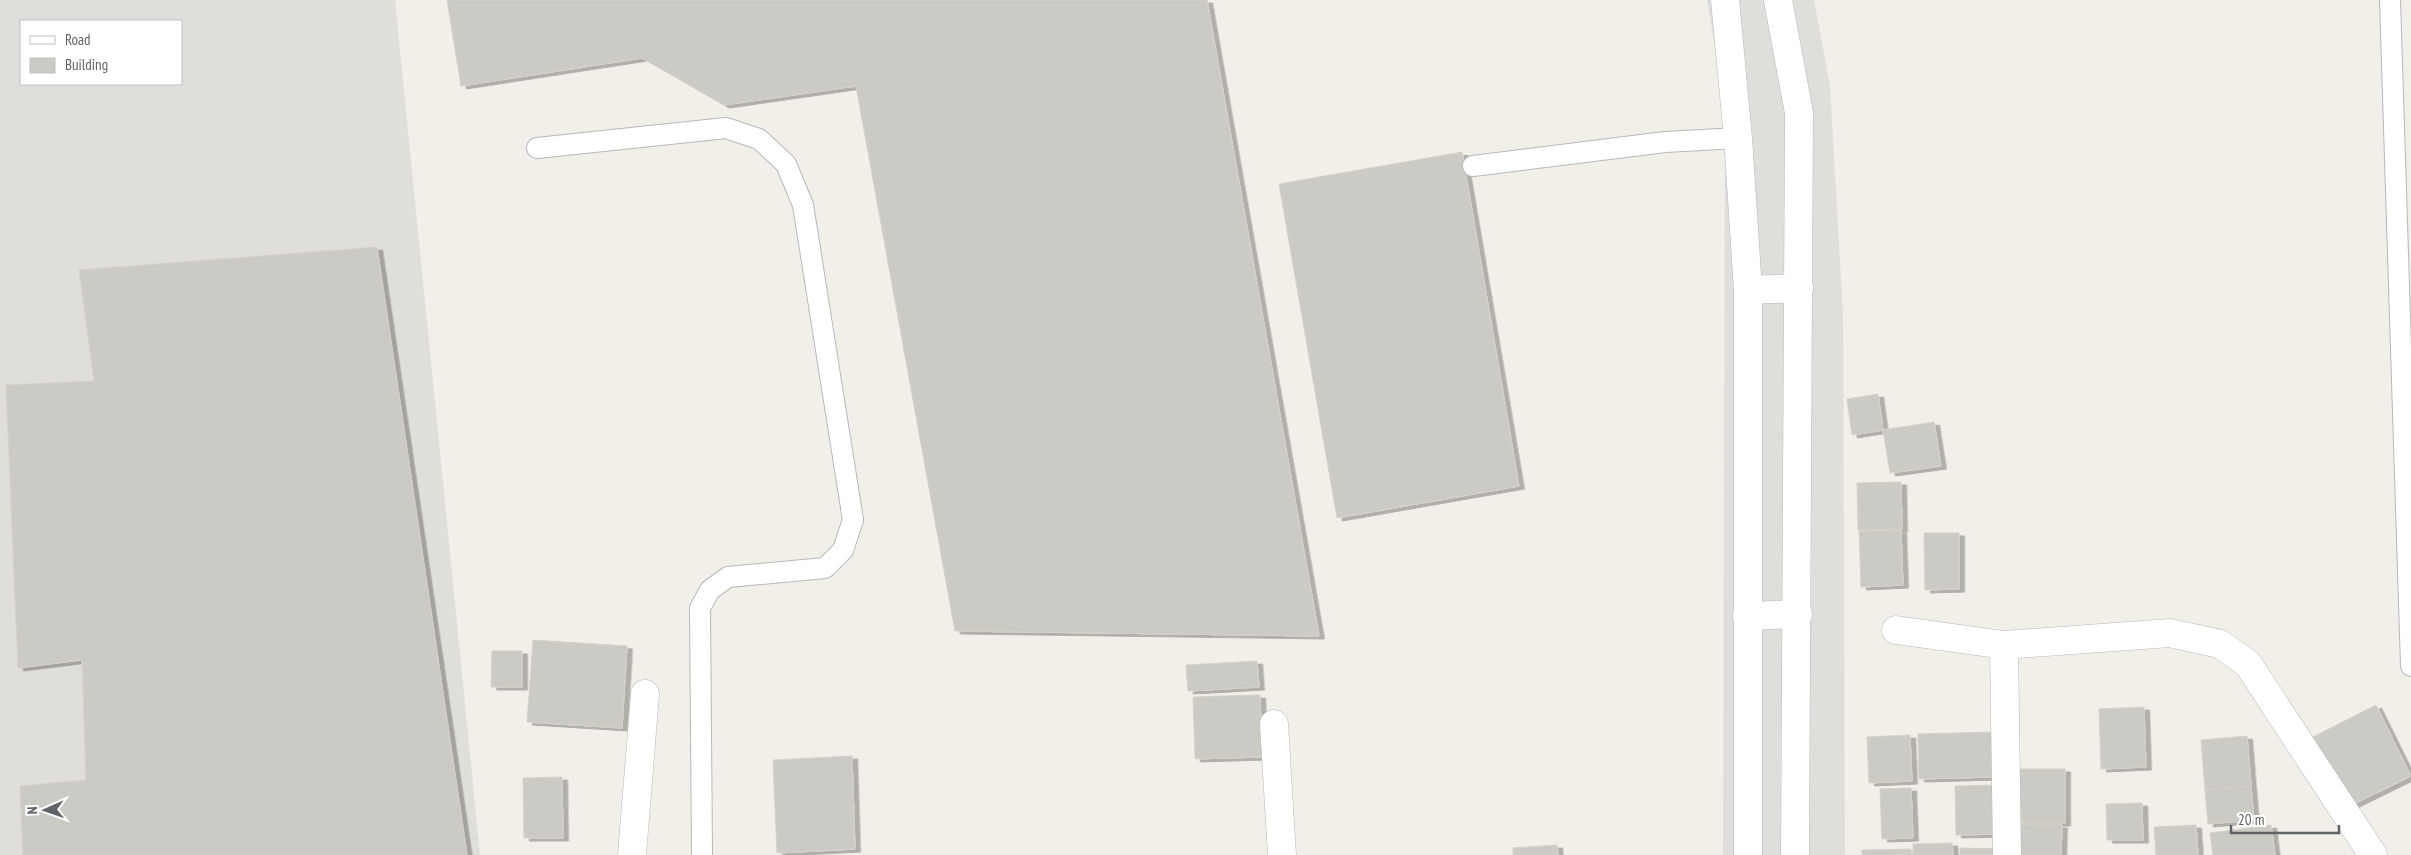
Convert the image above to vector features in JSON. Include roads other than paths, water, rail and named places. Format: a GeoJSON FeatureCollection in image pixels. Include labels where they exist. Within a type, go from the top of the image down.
{"type":"FeatureCollection","features":[{"type":"Feature","properties":{"kind":"street"},"geometry":{"type":"LineString","coordinates":[[1725,0],[1738,138],[1748,290],[1748,855]]}},
{"type":"Feature","properties":{"kind":"street"},"geometry":{"type":"LineString","coordinates":[[1778,0],[1799,113],[1798,614],[1795,855]]}},
{"type":"Feature","properties":{"kind":"street"},"geometry":{"type":"LineString","coordinates":[[1748,290],[1799,288]]}},
{"type":"Feature","properties":{"kind":"street"},"geometry":{"type":"LineString","coordinates":[[1747,616],[1798,614]]}},
{"type":"Feature","properties":{"kind":"street"},"geometry":{"type":"LineString","coordinates":[[1896,630],[2004,645],[2170,633],[2220,644],[2248,664],[2372,855]]}},
{"type":"Feature","properties":{"kind":"street"},"geometry":{"type":"LineString","coordinates":[[2004,645],[2007,855]]}},
{"type":"Feature","properties":{"kind":"street"},"geometry":{"type":"LineString","coordinates":[[632,855],[644,694]]}},
{"type":"Feature","properties":{"kind":"street"},"geometry":{"type":"LineString","coordinates":[[1274,724],[1282,855]]}},
{"type":"Feature","properties":{"kind":"lane"},"geometry":{"type":"LineString","coordinates":[[2390,0],[2411,666]]}},
{"type":"Feature","properties":{"kind":"lane"},"geometry":{"type":"LineString","coordinates":[[537,148],[726,128],[759,139],[786,164],[803,205],[853,520],[843,550],[825,568],[728,576],[710,590],[700,608],[702,855]]}},
{"type":"Feature","properties":{"kind":"lane"},"geometry":{"type":"LineString","coordinates":[[1473,166],[1665,142],[1738,138]]}}]}
